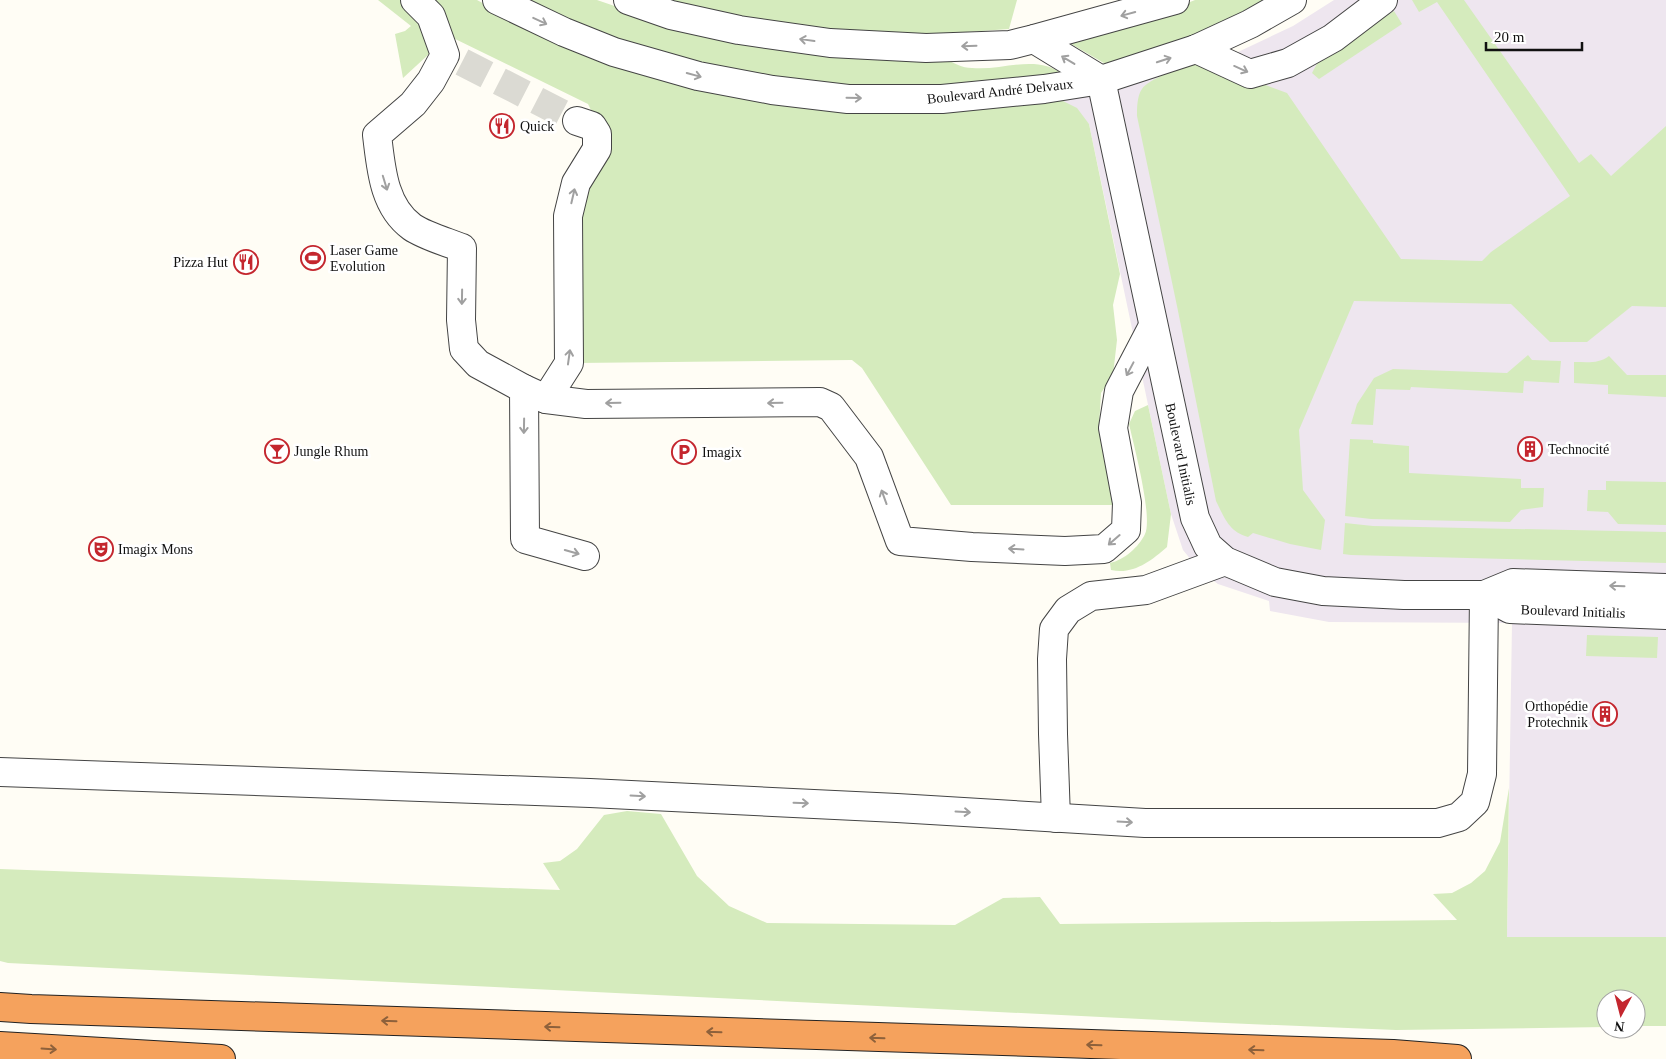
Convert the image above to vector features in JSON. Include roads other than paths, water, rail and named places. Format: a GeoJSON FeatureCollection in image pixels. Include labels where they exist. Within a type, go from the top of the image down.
{"type":"FeatureCollection","features":[{"type":"Feature","properties":{"kind":"highway"},"geometry":{"type":"LineString","coordinates":[[0,1000],[31,1009]]}},
{"type":"Feature","properties":{"kind":"highway"},"geometry":{"type":"LineString","coordinates":[[0,1007],[1393,1054],[1457,1059]]}},
{"type":"Feature","properties":{"kind":"highway"},"geometry":{"type":"LineString","coordinates":[[925,1039],[1057,1059]]}},
{"type":"Feature","properties":{"kind":"highway"},"geometry":{"type":"LineString","coordinates":[[0,1046],[165,1058],[221,1059]]}},
{"type":"Feature","properties":{"kind":"street"},"geometry":{"type":"LineString","coordinates":[[416,0],[431,16],[453,59],[430,81],[413,104],[377,135],[383,180],[393,207],[412,227],[462,248],[461,320],[464,349],[470,358],[535,394],[586,404],[820,402],[832,408],[869,457],[900,541],[1065,552],[1104,549],[1126,530],[1127,503],[1114,428],[1119,391],[1153,326]]}},
{"type":"Feature","properties":{"kind":"street","name":"Boulevard André Delvaux"},"geometry":{"type":"LineString","coordinates":[[497,0],[564,32],[614,52],[698,76],[772,90],[848,98],[942,99],[1044,89],[1101,80],[1196,49],[1250,24],[1292,0]]}},
{"type":"Feature","properties":{"kind":"street"},"geometry":{"type":"LineString","coordinates":[[628,0],[670,15],[739,30],[830,43],[926,48],[1010,44],[1034,40],[1174,0]]}},
{"type":"Feature","properties":{"kind":"street"},"geometry":{"type":"LineString","coordinates":[[1196,49],[1250,74],[1288,63],[1333,38],[1383,0]]}},
{"type":"Feature","properties":{"kind":"street"},"geometry":{"type":"LineString","coordinates":[[1034,40],[1101,80]]}},
{"type":"Feature","properties":{"kind":"street","name":"Boulevard Initialis"},"geometry":{"type":"LineString","coordinates":[[1101,80],[1195,518],[1208,546],[1225,562],[1275,582],[1323,591],[1404,595],[1484,595],[1513,583],[1666,588]]}},
{"type":"Feature","properties":{"kind":"street"},"geometry":{"type":"LineString","coordinates":[[577,121],[592,126],[598,134],[597,149],[576,183],[568,216],[569,363],[535,394],[525,539],[586,556]]}},
{"type":"Feature","properties":{"kind":"street"},"geometry":{"type":"LineString","coordinates":[[1056,818],[1052,734],[1054,629],[1068,610],[1091,596],[1146,590],[1225,562]]}},
{"type":"Feature","properties":{"kind":"street"},"geometry":{"type":"LineString","coordinates":[[0,772],[590,793],[888,807],[1145,823],[1438,823],[1459,817],[1475,802],[1482,774],[1484,595]]}},
{"type":"Feature","properties":{"kind":"street","name":"Boulevard Initialis"},"geometry":{"type":"LineString","coordinates":[[1484,595],[1510,609],[1666,616]]}},
{"type":"Feature","properties":{"kind":"tunnel"},"geometry":{"type":"LineString","coordinates":[[462,62],[577,121]]}},
{"type":"Feature","properties":{"kind":"place","name":"Quick"},"geometry":{"type":"Point","coordinates":[502,126]}},
{"type":"Feature","properties":{"kind":"place","name":"Laser Game Evolution"},"geometry":{"type":"Point","coordinates":[313,258]}},
{"type":"Feature","properties":{"kind":"place","name":"Pizza Hut"},"geometry":{"type":"Point","coordinates":[246,262]}},
{"type":"Feature","properties":{"kind":"place","name":"Technocité"},"geometry":{"type":"Point","coordinates":[1530,449]}},
{"type":"Feature","properties":{"kind":"place","name":"Jungle Rhum"},"geometry":{"type":"Point","coordinates":[277,451]}},
{"type":"Feature","properties":{"kind":"place","name":"Imagix"},"geometry":{"type":"Point","coordinates":[684,452]}},
{"type":"Feature","properties":{"kind":"place","name":"Imagix Mons"},"geometry":{"type":"Point","coordinates":[101,549]}},
{"type":"Feature","properties":{"kind":"place","name":"Orthopédie Protechnik"},"geometry":{"type":"Point","coordinates":[1605,714]}}]}
